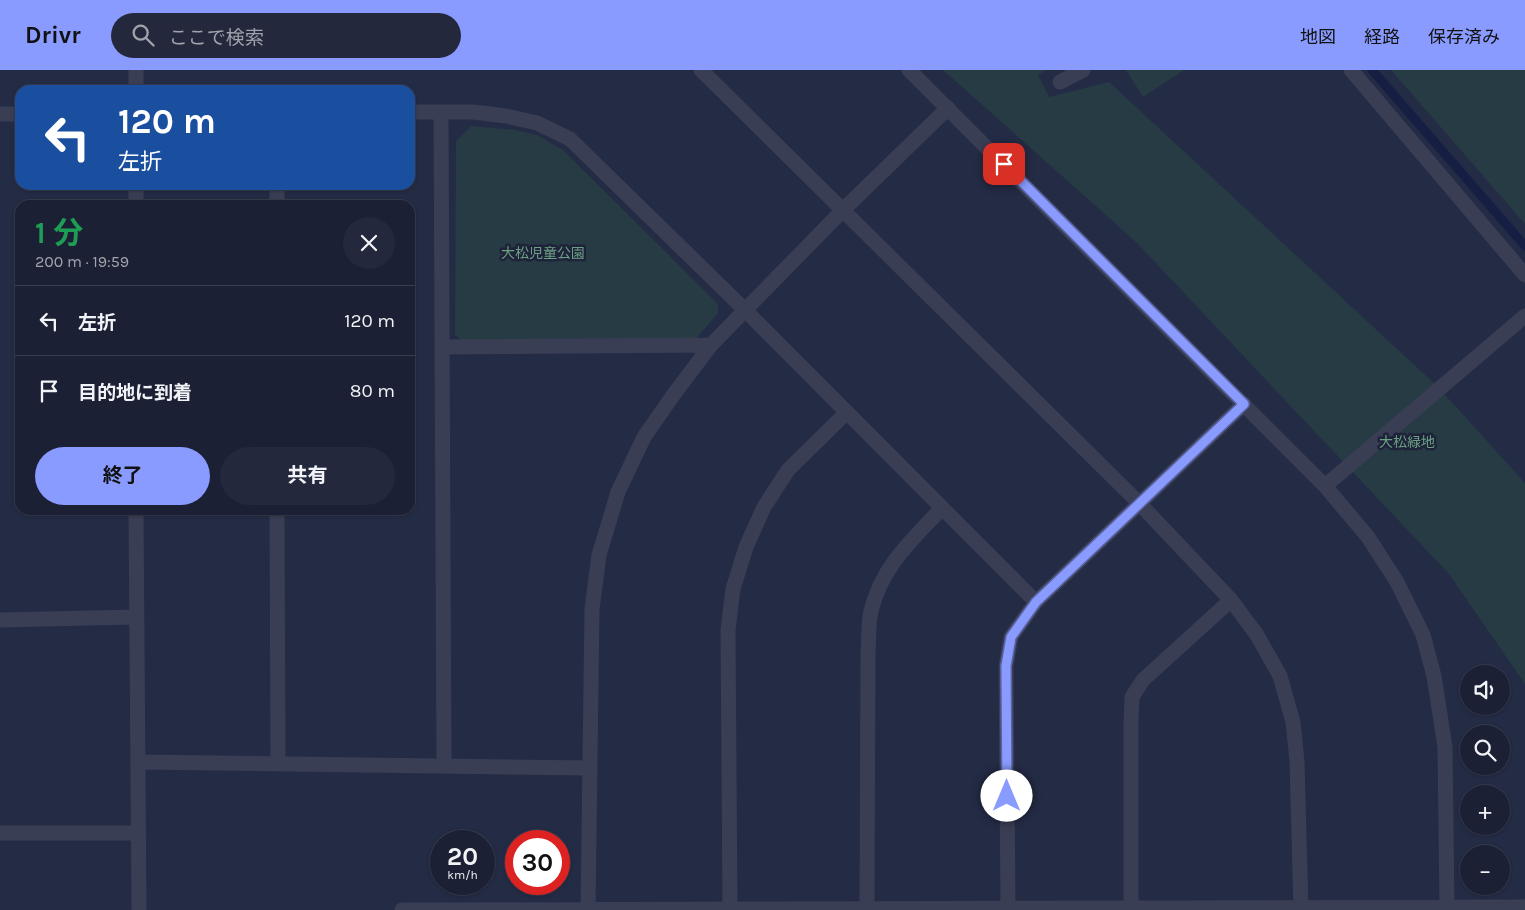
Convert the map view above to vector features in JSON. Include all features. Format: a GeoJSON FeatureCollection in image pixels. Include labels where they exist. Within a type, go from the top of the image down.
{"type":"FeatureCollection","features":[{"type":"Feature","properties":{"kind":"street"},"geometry":{"type":"LineString","coordinates":[[136,70],[136,85]]}},
{"type":"Feature","properties":{"kind":"street"},"geometry":{"type":"LineString","coordinates":[[701,70],[1139,503],[1231,600],[1257,635],[1280,676],[1293,722],[1297,761],[1301,909]]}},
{"type":"Feature","properties":{"kind":"street"},"geometry":{"type":"LineString","coordinates":[[909,70],[1325,486],[1368,537],[1397,582],[1423,635],[1434,676],[1445,747],[1447,908]]}},
{"type":"Feature","properties":{"kind":"street"},"geometry":{"type":"LineString","coordinates":[[1060,82],[1083,70]]}},
{"type":"Feature","properties":{"kind":"street"},"geometry":{"type":"LineString","coordinates":[[1351,70],[1525,275]]}},
{"type":"Feature","properties":{"kind":"street"},"geometry":{"type":"LineString","coordinates":[[588,910],[592,608],[599,555],[618,492],[644,437],[711,344],[843,210],[948,108]]}},
{"type":"Feature","properties":{"kind":"street"},"geometry":{"type":"LineString","coordinates":[[415,112],[473,112],[506,116],[537,122],[570,139],[847,412],[1036,602]]}},
{"type":"Feature","properties":{"kind":"street"},"geometry":{"type":"LineString","coordinates":[[441,112],[444,766]]}},
{"type":"Feature","properties":{"kind":"street"},"geometry":{"type":"LineString","coordinates":[[0,114],[15,114]]}},
{"type":"Feature","properties":{"kind":"street"},"geometry":{"type":"LineString","coordinates":[[1325,486],[1525,316]]}},
{"type":"Feature","properties":{"kind":"street"},"geometry":{"type":"LineString","coordinates":[[442,347],[711,344]]}},
{"type":"Feature","properties":{"kind":"street"},"geometry":{"type":"LineString","coordinates":[[1008,908],[1006,666],[1011,637],[1036,602],[1244,404]]}},
{"type":"Feature","properties":{"kind":"street"},"geometry":{"type":"LineString","coordinates":[[730,909],[728,630],[733,589],[746,546],[764,507],[788,470],[847,412]]}},
{"type":"Feature","properties":{"kind":"street"},"geometry":{"type":"LineString","coordinates":[[867,908],[868,653],[871,612],[881,582],[896,557],[942,508]]}},
{"type":"Feature","properties":{"kind":"street"},"geometry":{"type":"LineString","coordinates":[[136,515],[139,910]]}},
{"type":"Feature","properties":{"kind":"street"},"geometry":{"type":"LineString","coordinates":[[277,515],[278,764]]}},
{"type":"Feature","properties":{"kind":"street"},"geometry":{"type":"LineString","coordinates":[[1131,908],[1132,697],[1143,680],[1231,600]]}},
{"type":"Feature","properties":{"kind":"street"},"geometry":{"type":"LineString","coordinates":[[0,620],[136,617]]}},
{"type":"Feature","properties":{"kind":"street"},"geometry":{"type":"LineString","coordinates":[[138,762],[590,768]]}},
{"type":"Feature","properties":{"kind":"street"},"geometry":{"type":"LineString","coordinates":[[0,833],[138,833]]}},
{"type":"Feature","properties":{"kind":"street"},"geometry":{"type":"LineString","coordinates":[[402,910],[1301,909],[1525,906]]}},
{"type":"Feature","properties":{"kind":"green space","name":"大松緑地"},"geometry":{"type":"Polygon","coordinates":[[[943,70],[1046,70],[1038,75],[1049,97],[1109,82],[1437,386],[1525,483],[1525,684],[1449,574],[1136,242],[943,70]]]}},
{"type":"Feature","properties":{"kind":"green space"},"geometry":{"type":"Polygon","coordinates":[[[1126,70],[1184,70],[1143,97],[1126,70]]]}},
{"type":"Feature","properties":{"kind":"green space"},"geometry":{"type":"Polygon","coordinates":[[[1391,70],[1525,70],[1525,224],[1391,70]]]}},
{"type":"Feature","properties":{"kind":"green space","name":"大松児童公園"},"geometry":{"type":"Polygon","coordinates":[[[471,126],[516,130],[537,135],[563,150],[718,304],[718,313],[695,340],[462,340],[455,335],[456,141],[471,126]]]}},
{"type":"Feature","properties":{"kind":"waterway"},"geometry":{"type":"LineString","coordinates":[[1372,70],[1525,246]]}},
{"type":"Feature","properties":{"kind":"route"},"geometry":{"type":"LineString","coordinates":[[1004,164],[1244,404],[1036,602],[1011,637],[1006,666],[1007,796]]}}]}
